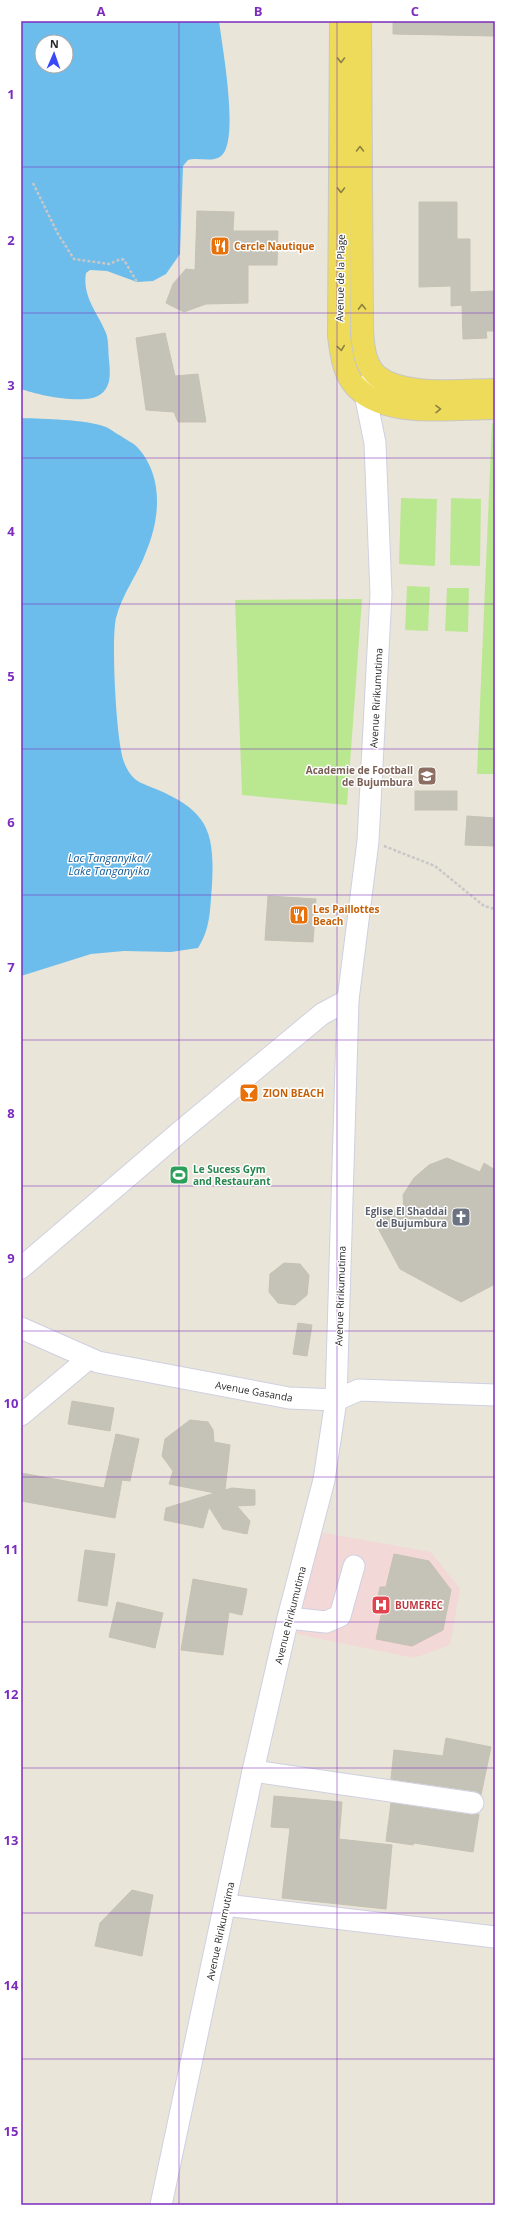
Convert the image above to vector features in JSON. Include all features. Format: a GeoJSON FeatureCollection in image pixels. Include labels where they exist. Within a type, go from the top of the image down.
{"type":"FeatureCollection","features":[{"type":"Feature","properties":{"kind":"main road","name":"Avenue de la Plage"},"geometry":{"type":"LineString","coordinates":[[342,21],[339,336],[346,371],[352,383],[378,403],[417,409],[495,408]]}},
{"type":"Feature","properties":{"kind":"main road","name":"Avenue de la Plage"},"geometry":{"type":"LineString","coordinates":[[360,21],[363,342],[368,364],[375,374]]}},
{"type":"Feature","properties":{"kind":"main road"},"geometry":{"type":"LineString","coordinates":[[375,374],[387,382],[424,390],[495,390]]}},
{"type":"Feature","properties":{"kind":"street"},"geometry":{"type":"LineString","coordinates":[[365,394],[375,374]]}},
{"type":"Feature","properties":{"kind":"street","name":"Avenue Ririkumutima"},"geometry":{"type":"LineString","coordinates":[[161,2205],[253,1771],[288,1618],[324,1480],[336,1400],[348,1000],[368,841],[381,580],[375,443],[365,394]]}},
{"type":"Feature","properties":{"kind":"street"},"geometry":{"type":"LineString","coordinates":[[21,1268],[322,1014],[348,1000]]}},
{"type":"Feature","properties":{"kind":"street","name":"Avenue Gasanda"},"geometry":{"type":"LineString","coordinates":[[21,1328],[88,1359],[110,1365],[289,1398],[336,1400],[359,1390],[495,1394]]}},
{"type":"Feature","properties":{"kind":"street"},"geometry":{"type":"LineString","coordinates":[[21,1415],[88,1359]]}},
{"type":"Feature","properties":{"kind":"street"},"geometry":{"type":"LineString","coordinates":[[288,1618],[326,1622],[340,1616],[354,1566]]}},
{"type":"Feature","properties":{"kind":"street"},"geometry":{"type":"LineString","coordinates":[[253,1771],[473,1803]]}},
{"type":"Feature","properties":{"kind":"street"},"geometry":{"type":"LineString","coordinates":[[225,1905],[495,1937]]}},
{"type":"Feature","properties":{"kind":"path"},"geometry":{"type":"LineString","coordinates":[[33,183],[58,234],[74,259],[109,264],[121,259],[124,260],[137,282]]}},
{"type":"Feature","properties":{"kind":"path"},"geometry":{"type":"LineString","coordinates":[[368,841],[396,849],[435,866],[484,906],[495,909]]}},
{"type":"Feature","properties":{"kind":"shaded area","name":"BUMEREC"},"geometry":{"type":"Polygon","coordinates":[[[319,1532],[431,1552],[460,1589],[450,1645],[414,1658],[297,1634],[319,1532]]]}},
{"type":"Feature","properties":{"kind":"green space"},"geometry":{"type":"Polygon","coordinates":[[[492,423],[495,423],[495,774],[477,774],[492,423]]]}},
{"type":"Feature","properties":{"kind":"green space"},"geometry":{"type":"Polygon","coordinates":[[[401,498],[437,499],[435,566],[399,564],[401,498]]]}},
{"type":"Feature","properties":{"kind":"green space"},"geometry":{"type":"Polygon","coordinates":[[[451,498],[481,499],[480,566],[450,565],[451,498]]]}},
{"type":"Feature","properties":{"kind":"green space"},"geometry":{"type":"Polygon","coordinates":[[[407,586],[430,587],[428,631],[405,630],[407,586]]]}},
{"type":"Feature","properties":{"kind":"green space"},"geometry":{"type":"Polygon","coordinates":[[[447,588],[469,588],[468,632],[445,631],[447,588]]]}},
{"type":"Feature","properties":{"kind":"green space"},"geometry":{"type":"Polygon","coordinates":[[[362,599],[347,805],[242,795],[235,600],[362,599]]]}},
{"type":"Feature","properties":{"kind":"water"},"geometry":{"type":"Polygon","coordinates":[[[21,21],[219,21],[230,113],[229,132],[226,147],[221,156],[210,160],[188,160],[183,166],[180,254],[166,274],[153,281],[137,282],[107,271],[90,270],[86,273],[85,282],[88,297],[108,339],[110,369],[109,383],[105,391],[101,394],[85,399],[62,398],[21,389],[21,21]]]}},
{"type":"Feature","properties":{"kind":"water","name":"Lac Tanganyika / Lake Tanganyika"},"geometry":{"type":"Polygon","coordinates":[[[21,418],[87,422],[106,427],[136,446],[146,459],[152,472],[156,485],[157,498],[151,539],[143,560],[122,601],[116,618],[114,668],[119,734],[124,762],[132,777],[173,797],[187,806],[197,815],[209,836],[213,866],[210,910],[208,925],[198,948],[171,952],[124,951],[91,954],[21,976],[21,418]]]}},
{"type":"Feature","properties":{"kind":"building"},"geometry":{"type":"Polygon","coordinates":[[[393,21],[495,21],[495,36],[393,34],[393,21]]]}},
{"type":"Feature","properties":{"kind":"building"},"geometry":{"type":"Polygon","coordinates":[[[419,202],[457,202],[457,239],[470,239],[470,292],[495,291],[495,331],[486,331],[487,338],[463,339],[462,305],[451,306],[451,286],[419,287],[419,202]]]}},
{"type":"Feature","properties":{"kind":"building"},"geometry":{"type":"Polygon","coordinates":[[[197,211],[234,212],[233,231],[278,231],[277,265],[248,265],[248,303],[206,304],[184,312],[166,303],[173,284],[186,269],[195,270],[197,211]]]}},
{"type":"Feature","properties":{"kind":"building"},"geometry":{"type":"Polygon","coordinates":[[[165,333],[175,376],[198,374],[206,422],[178,422],[174,412],[146,410],[136,338],[165,333]]]}},
{"type":"Feature","properties":{"kind":"building"},"geometry":{"type":"Polygon","coordinates":[[[415,791],[457,791],[457,810],[415,810],[415,791]]]}},
{"type":"Feature","properties":{"kind":"building"},"geometry":{"type":"Polygon","coordinates":[[[467,816],[495,818],[495,846],[465,845],[467,816]]]}},
{"type":"Feature","properties":{"kind":"building"},"geometry":{"type":"Polygon","coordinates":[[[268,896],[316,899],[313,942],[265,940],[268,896]]]}},
{"type":"Feature","properties":{"kind":"building"},"geometry":{"type":"Polygon","coordinates":[[[447,1158],[480,1172],[484,1163],[495,1170],[495,1284],[461,1302],[400,1269],[378,1228],[383,1213],[404,1209],[403,1195],[414,1178],[429,1165],[447,1158]]]}},
{"type":"Feature","properties":{"kind":"building"},"geometry":{"type":"Polygon","coordinates":[[[284,1263],[300,1264],[309,1275],[307,1295],[295,1305],[278,1303],[269,1292],[270,1274],[284,1263]]]}},
{"type":"Feature","properties":{"kind":"building"},"geometry":{"type":"Polygon","coordinates":[[[298,1323],[312,1325],[307,1356],[293,1354],[298,1323]]]}},
{"type":"Feature","properties":{"kind":"building"},"geometry":{"type":"Polygon","coordinates":[[[72,1401],[114,1408],[110,1431],[68,1424],[72,1401]]]}},
{"type":"Feature","properties":{"kind":"building"},"geometry":{"type":"Polygon","coordinates":[[[190,1420],[208,1422],[213,1430],[214,1442],[230,1445],[225,1490],[232,1488],[255,1490],[255,1505],[237,1506],[250,1521],[247,1534],[223,1529],[209,1507],[203,1528],[164,1520],[166,1508],[215,1493],[169,1484],[173,1471],[162,1456],[165,1439],[190,1420]]]}},
{"type":"Feature","properties":{"kind":"building"},"geometry":{"type":"Polygon","coordinates":[[[116,1434],[139,1439],[130,1481],[122,1480],[115,1518],[21,1501],[21,1473],[104,1488],[116,1434]]]}},
{"type":"Feature","properties":{"kind":"building"},"geometry":{"type":"Polygon","coordinates":[[[85,1550],[115,1554],[107,1606],[78,1601],[85,1550]]]}},
{"type":"Feature","properties":{"kind":"building"},"geometry":{"type":"Polygon","coordinates":[[[394,1554],[429,1561],[451,1590],[443,1630],[412,1646],[376,1639],[383,1607],[376,1606],[380,1587],[386,1587],[394,1554]]]}},
{"type":"Feature","properties":{"kind":"building"},"geometry":{"type":"Polygon","coordinates":[[[193,1579],[247,1589],[242,1615],[229,1612],[223,1655],[181,1650],[193,1579]]]}},
{"type":"Feature","properties":{"kind":"building"},"geometry":{"type":"Polygon","coordinates":[[[117,1602],[163,1613],[155,1648],[109,1637],[117,1602]]]}},
{"type":"Feature","properties":{"kind":"building"},"geometry":{"type":"Polygon","coordinates":[[[446,1738],[491,1747],[481,1795],[475,1791],[391,1779],[394,1750],[443,1756],[446,1738]]]}},
{"type":"Feature","properties":{"kind":"building"},"geometry":{"type":"Polygon","coordinates":[[[274,1796],[342,1802],[339,1839],[392,1845],[386,1909],[282,1898],[290,1828],[271,1827],[274,1796]]]}},
{"type":"Feature","properties":{"kind":"building"},"geometry":{"type":"Polygon","coordinates":[[[391,1803],[471,1815],[479,1814],[473,1852],[414,1843],[413,1845],[386,1841],[391,1803]]]}},
{"type":"Feature","properties":{"kind":"building"},"geometry":{"type":"Polygon","coordinates":[[[132,1890],[153,1895],[142,1956],[95,1946],[100,1923],[132,1890]]]}},
{"type":"Feature","properties":{"kind":"place","name":"Cercle Nautique"},"geometry":{"type":"Point","coordinates":[220,246]}},
{"type":"Feature","properties":{"kind":"place","name":"Academie de Football de Bujumbura"},"geometry":{"type":"Point","coordinates":[427,776]}},
{"type":"Feature","properties":{"kind":"place","name":"Les Paillottes Beach"},"geometry":{"type":"Point","coordinates":[299,915]}},
{"type":"Feature","properties":{"kind":"place","name":"ZION BEACH"},"geometry":{"type":"Point","coordinates":[249,1093]}},
{"type":"Feature","properties":{"kind":"place","name":"Le Sucess Gym and Restaurant"},"geometry":{"type":"Point","coordinates":[179,1175]}},
{"type":"Feature","properties":{"kind":"place","name":"Eglise El Shaddai de Bujumbura"},"geometry":{"type":"Point","coordinates":[461,1217]}},
{"type":"Feature","properties":{"kind":"place","name":"BUMEREC"},"geometry":{"type":"Point","coordinates":[381,1605]}}]}
